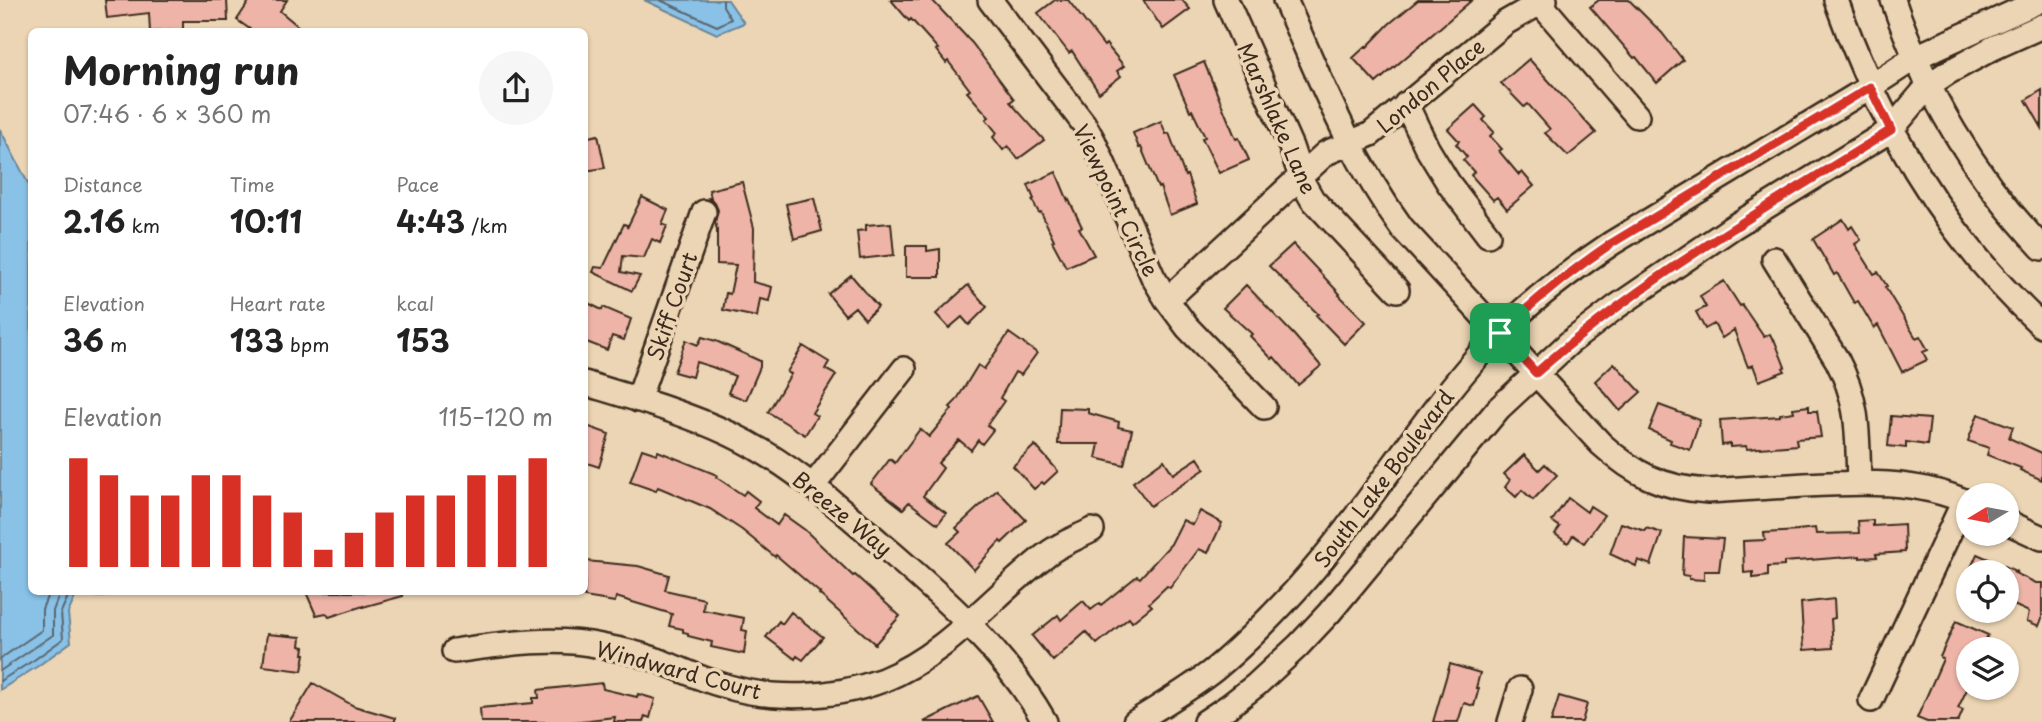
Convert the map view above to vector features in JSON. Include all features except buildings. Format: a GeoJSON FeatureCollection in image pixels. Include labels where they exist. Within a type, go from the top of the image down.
{"type":"FeatureCollection","features":[{"type":"Feature","properties":{"kind":"street","name":"Viewpoint Circle"},"geometry":{"type":"LineString","coordinates":[[990,0],[1084,124],[1153,276],[1167,300],[1187,327],[1264,407]]}},
{"type":"Feature","properties":{"kind":"street","name":"Marshlake Lane"},"geometry":{"type":"LineString","coordinates":[[1226,0],[1312,199],[1397,290]]}},
{"type":"Feature","properties":{"kind":"street"},"geometry":{"type":"LineString","coordinates":[[1285,0],[1349,144],[1382,201],[1402,229],[1619,461],[1640,475],[1688,490],[1859,482],[1904,485],[1956,499]]}},
{"type":"Feature","properties":{"kind":"street"},"geometry":{"type":"LineString","coordinates":[[1836,0],[1870,87],[1919,178],[1991,273],[2042,326]]}},
{"type":"Feature","properties":{"kind":"street"},"geometry":{"type":"LineString","coordinates":[[1894,0],[1916,57],[1953,128],[1991,186],[2042,248]]}},
{"type":"Feature","properties":{"kind":"street","name":"South Lake Boulevard"},"geometry":{"type":"LineString","coordinates":[[1135,722],[1214,669],[1296,589],[1329,551],[1446,394],[1500,333],[1534,300],[1603,249],[1916,57],[2041,0]]}},
{"type":"Feature","properties":{"kind":"street"},"geometry":{"type":"LineString","coordinates":[[1542,2],[1637,116]]}},
{"type":"Feature","properties":{"kind":"street","name":"London Place"},"geometry":{"type":"LineString","coordinates":[[1349,144],[1371,134],[1505,23],[1542,2]]}},
{"type":"Feature","properties":{"kind":"street","name":"South Lake Boulevard"},"geometry":{"type":"LineString","coordinates":[[1205,722],[1256,685],[1298,646],[1329,613],[1499,408],[1569,343],[1711,242],[1891,130],[1929,85],[1974,58],[2042,26]]}},
{"type":"Feature","properties":{"kind":"street"},"geometry":{"type":"LineString","coordinates":[[1406,104],[1427,148],[1449,184],[1489,235]]}},
{"type":"Feature","properties":{"kind":"street","name":"Viewpoint Circle"},"geometry":{"type":"LineString","coordinates":[[1167,300],[1326,153],[1349,144]]}},
{"type":"Feature","properties":{"kind":"street","name":"Skiff Court"},"geometry":{"type":"LineString","coordinates":[[638,400],[704,212]]}},
{"type":"Feature","properties":{"kind":"street"},"geometry":{"type":"LineString","coordinates":[[1774,259],[1846,377],[1853,395],[1857,419],[1859,482]]}},
{"type":"Feature","properties":{"kind":"street"},"geometry":{"type":"LineString","coordinates":[[813,486],[904,369]]}},
{"type":"Feature","properties":{"kind":"street","name":"Breeze Way"},"geometry":{"type":"LineString","coordinates":[[588,384],[688,416],[731,435],[773,458],[813,486],[968,622],[1011,671],[1045,722]]}},
{"type":"Feature","properties":{"kind":"street"},"geometry":{"type":"LineString","coordinates":[[1871,700],[1956,523]]}},
{"type":"Feature","properties":{"kind":"street"},"geometry":{"type":"LineString","coordinates":[[2020,528],[2042,538]]}},
{"type":"Feature","properties":{"kind":"street","name":"Windward Court"},"geometry":{"type":"LineString","coordinates":[[454,651],[504,643],[597,645],[637,653],[721,685],[752,693],[787,696],[856,688],[907,668],[935,650],[1047,553],[1092,530]]}},
{"type":"Feature","properties":{"kind":"street"},"geometry":{"type":"LineString","coordinates":[[1510,722],[1520,690]]}},
{"type":"Feature","properties":{"kind":"water"},"geometry":{"type":"Polygon","coordinates":[[[644,0],[728,0],[744,23],[717,34],[644,0]]]}},
{"type":"Feature","properties":{"kind":"water"},"geometry":{"type":"Polygon","coordinates":[[[0,129],[28,183],[28,595],[76,595],[68,613],[71,642],[0,690],[0,129]]]}},
{"type":"Feature","properties":{"kind":"route"},"geometry":{"type":"LineString","coordinates":[[1870,87],[1891,130],[1732,228],[1616,307],[1569,343],[1536,373],[1500,333],[1534,300],[1612,243],[1870,87]]}}]}
